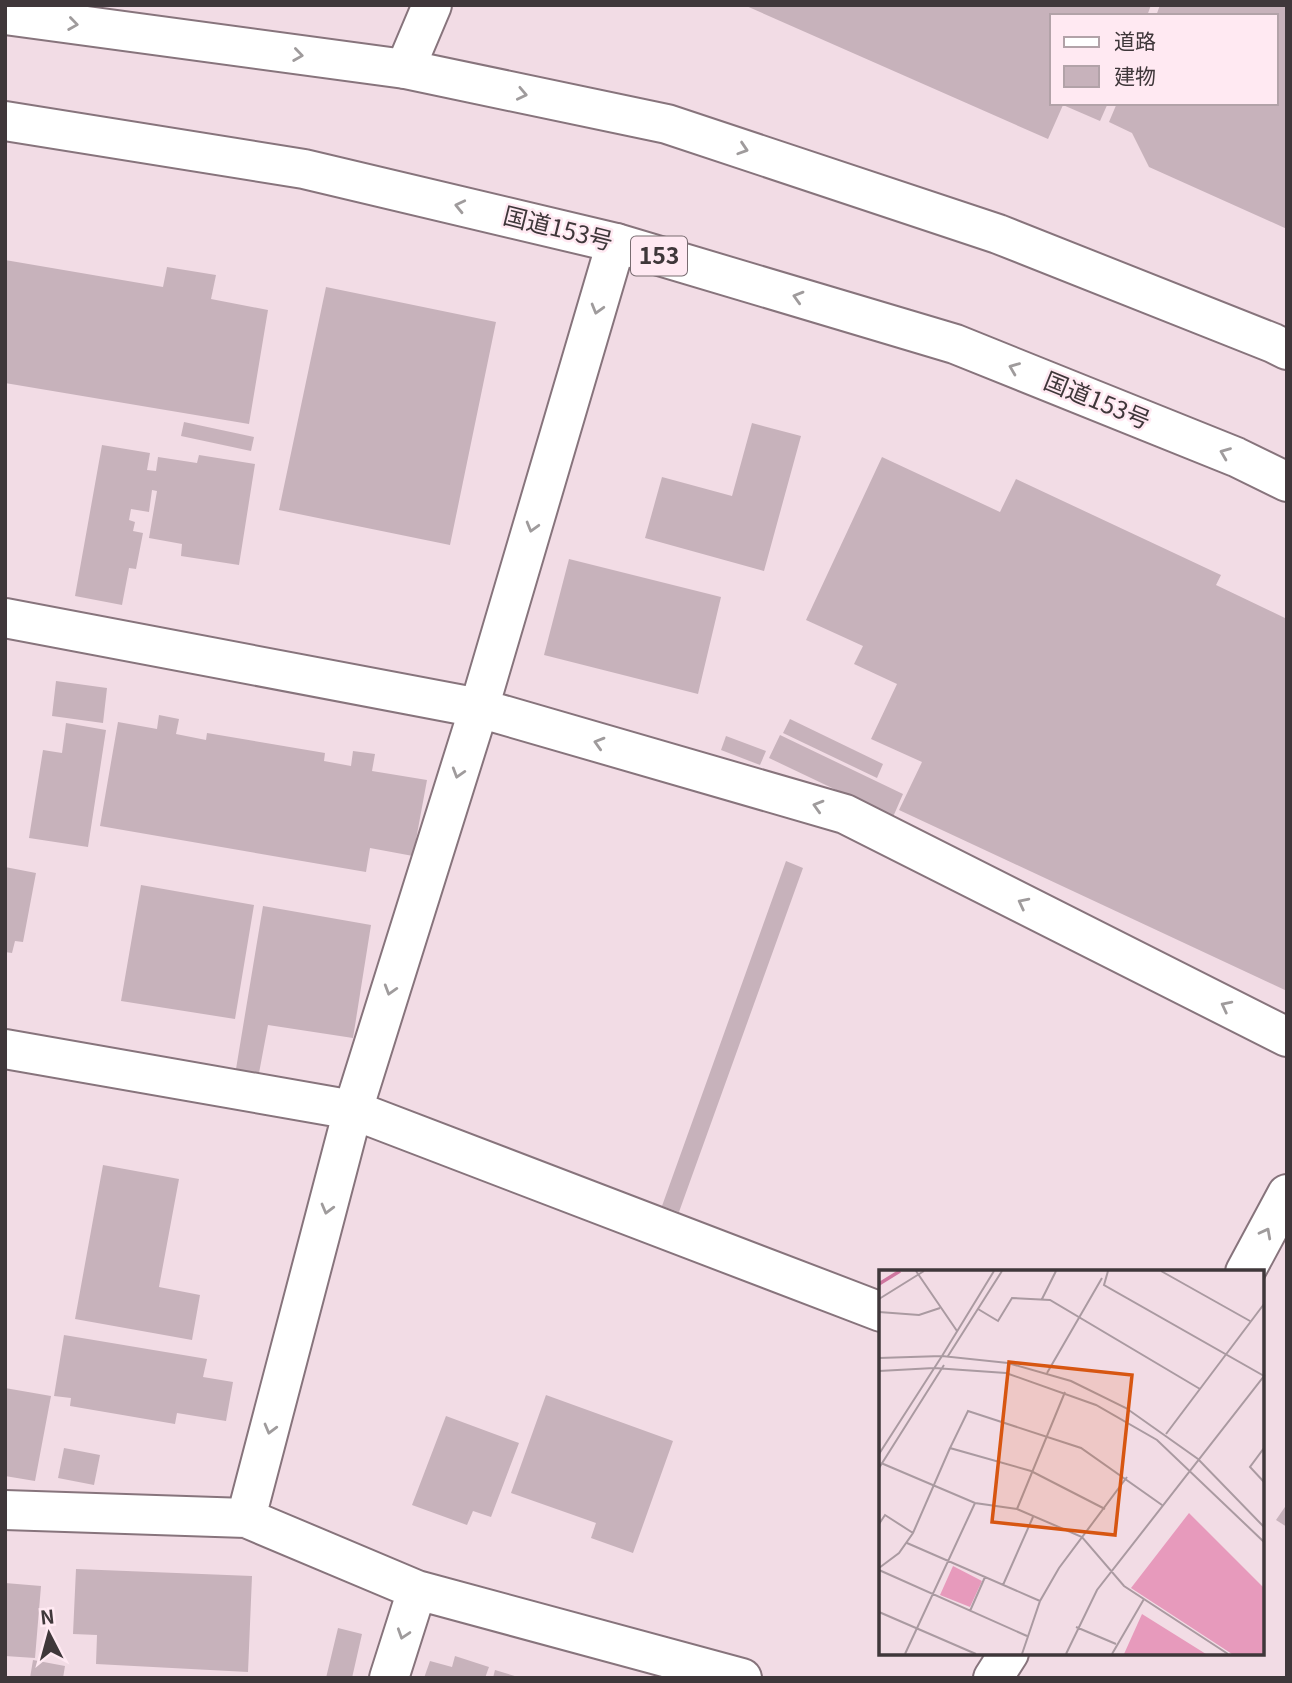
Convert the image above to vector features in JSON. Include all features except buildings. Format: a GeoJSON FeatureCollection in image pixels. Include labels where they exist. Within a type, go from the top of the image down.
{"type":"FeatureCollection","features":[{"type":"Feature","properties":{"kind":"main road"},"geometry":{"type":"LineString","coordinates":[[405,69],[432,5]]}},
{"type":"Feature","properties":{"kind":"main road"},"geometry":{"type":"LineString","coordinates":[[5,15],[405,69],[667,124],[998,234],[1287,350]]}},
{"type":"Feature","properties":{"kind":"main road","name":"国道153号"},"geometry":{"type":"LineString","coordinates":[[5,121],[304,169],[616,243],[955,344],[1236,457],[1287,482]]}},
{"type":"Feature","properties":{"kind":"main road"},"geometry":{"type":"LineString","coordinates":[[246,1518],[353,1110],[478,708],[616,243]]}},
{"type":"Feature","properties":{"kind":"main road"},"geometry":{"type":"LineString","coordinates":[[5,618],[478,708],[845,814],[1287,1037]]}},
{"type":"Feature","properties":{"kind":"main road"},"geometry":{"type":"LineString","coordinates":[[5,1049],[353,1110],[879,1311]]}},
{"type":"Feature","properties":{"kind":"main road"},"geometry":{"type":"LineString","coordinates":[[1246,1270],[1287,1194]]}},
{"type":"Feature","properties":{"kind":"main road"},"geometry":{"type":"LineString","coordinates":[[5,1510],[246,1518],[417,1590],[742,1678]]}},
{"type":"Feature","properties":{"kind":"main road"},"geometry":{"type":"LineString","coordinates":[[389,1678],[417,1590]]}},
{"type":"Feature","properties":{"kind":"main road"},"geometry":{"type":"LineString","coordinates":[[993,1678],[1008,1655]]}}]}
